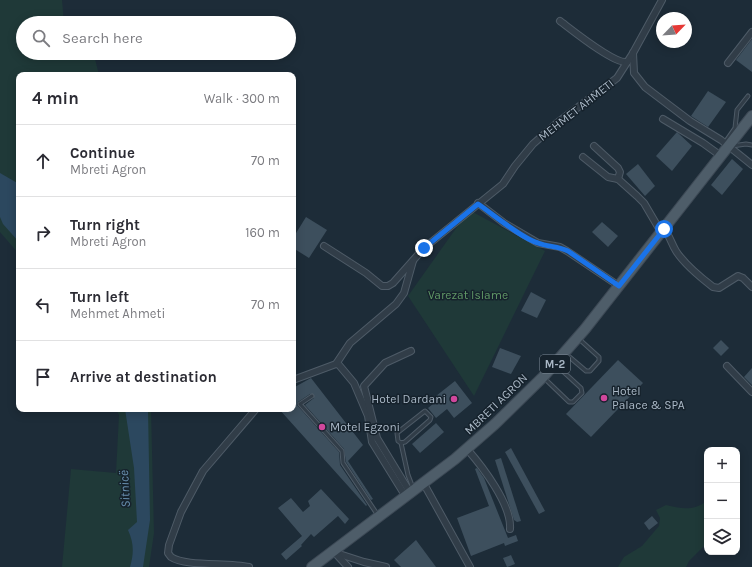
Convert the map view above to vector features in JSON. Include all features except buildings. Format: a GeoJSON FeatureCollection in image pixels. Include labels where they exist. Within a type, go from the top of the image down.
{"type":"FeatureCollection","features":[{"type":"Feature","properties":{"kind":"main road","name":"MBRETI AGRON"},"geometry":{"type":"LineString","coordinates":[[318,565],[424,484],[467,449],[543,377],[578,338],[727,145],[752,116]]}},
{"type":"Feature","properties":{"kind":"street","name":"MEHMET AHMETI"},"geometry":{"type":"LineString","coordinates":[[324,246],[384,287],[393,283],[424,248],[503,184],[533,144],[557,122],[617,78],[633,53],[662,0]]}},
{"type":"Feature","properties":{"kind":"street"},"geometry":{"type":"LineString","coordinates":[[560,21],[602,52],[621,62],[627,62]]}},
{"type":"Feature","properties":{"kind":"street"},"geometry":{"type":"LineString","coordinates":[[728,63],[752,32]]}},
{"type":"Feature","properties":{"kind":"street"},"geometry":{"type":"LineString","coordinates":[[633,53],[634,73],[645,86],[690,121],[727,145],[752,165]]}},
{"type":"Feature","properties":{"kind":"street"},"geometry":{"type":"LineString","coordinates":[[663,119],[703,143],[720,156]]}},
{"type":"Feature","properties":{"kind":"street"},"geometry":{"type":"LineString","coordinates":[[594,146],[618,168],[620,172],[618,179]]}},
{"type":"Feature","properties":{"kind":"street"},"geometry":{"type":"LineString","coordinates":[[584,157],[608,176],[618,179],[644,203],[662,230],[668,234],[675,250],[681,258],[713,287],[719,288],[738,276],[743,278],[752,287]]}},
{"type":"Feature","properties":{"kind":"street"},"geometry":{"type":"LineString","coordinates":[[478,204],[504,223],[538,243],[560,247],[568,251],[619,286]]}},
{"type":"Feature","properties":{"kind":"street"},"geometry":{"type":"LineString","coordinates":[[296,379],[336,364],[350,343],[396,304],[404,293],[413,260]]}},
{"type":"Feature","properties":{"kind":"street"},"geometry":{"type":"LineString","coordinates":[[411,351],[385,363],[364,386],[377,438],[411,494]]}},
{"type":"Feature","properties":{"kind":"street"},"geometry":{"type":"LineString","coordinates":[[336,364],[339,365],[354,382],[368,416],[372,442],[411,494]]}},
{"type":"Feature","properties":{"kind":"street"},"geometry":{"type":"LineString","coordinates":[[727,366],[752,392]]}},
{"type":"Feature","properties":{"kind":"street"},"geometry":{"type":"LineString","coordinates":[[249,567],[230,564],[203,565],[177,561],[171,557],[168,550],[181,512],[203,472],[253,412]]}},
{"type":"Feature","properties":{"kind":"street","name":"MBRETI AGRON"},"geometry":{"type":"LineString","coordinates":[[467,449],[488,476],[507,510],[510,529]]}},
{"type":"Feature","properties":{"kind":"street"},"geometry":{"type":"LineString","coordinates":[[424,484],[470,567]]}},
{"type":"Feature","properties":{"kind":"street"},"geometry":{"type":"LineString","coordinates":[[335,553],[372,566],[386,567]]}},
{"type":"Feature","properties":{"kind":"street"},"geometry":{"type":"LineString","coordinates":[[335,553],[348,567]]}},
{"type":"Feature","properties":{"kind":"lane","name":"MBRETI AGRON"},"geometry":{"type":"LineString","coordinates":[[727,145],[735,128],[737,110],[748,96]]}},
{"type":"Feature","properties":{"kind":"lane"},"geometry":{"type":"LineString","coordinates":[[727,145],[752,145]]}},
{"type":"Feature","properties":{"kind":"lane"},"geometry":{"type":"LineString","coordinates":[[565,352],[586,371],[590,371],[598,361],[599,357],[578,338]]}},
{"type":"Feature","properties":{"kind":"lane"},"geometry":{"type":"LineString","coordinates":[[543,377],[569,402],[573,402],[582,393],[580,388],[555,363]]}},
{"type":"Feature","properties":{"kind":"lane"},"geometry":{"type":"LineString","coordinates":[[312,396],[300,404],[342,451],[343,463],[379,518]]}},
{"type":"Feature","properties":{"kind":"lane"},"geometry":{"type":"LineString","coordinates":[[401,443],[430,420],[431,416],[428,413],[425,411],[422,412],[398,433],[396,437],[401,443],[411,494]]}},
{"type":"Feature","properties":{"kind":"green space"},"geometry":{"type":"Polygon","coordinates":[[[0,0],[62,0],[63,16],[16,16],[16,60],[95,60],[98,72],[16,72],[16,251],[0,232],[0,0]]]}},
{"type":"Feature","properties":{"kind":"green space","name":"Varezat Islame"},"geometry":{"type":"Polygon","coordinates":[[[469,210],[545,251],[474,396],[408,296],[469,210]]]}},
{"type":"Feature","properties":{"kind":"green space"},"geometry":{"type":"Polygon","coordinates":[[[118,412],[151,412],[154,533],[149,567],[62,567],[71,469],[116,473],[119,415],[118,412]]]}},
{"type":"Feature","properties":{"kind":"green space"},"geometry":{"type":"Polygon","coordinates":[[[704,503],[704,546],[689,561],[686,567],[618,567],[624,557],[642,546],[659,526],[660,518],[656,510],[666,505],[692,508],[704,503]]]}},
{"type":"Feature","properties":{"kind":"water"},"geometry":{"type":"Polygon","coordinates":[[[0,173],[16,182],[16,239],[3,224],[0,217],[0,173]]]}},
{"type":"Feature","properties":{"kind":"water"},"geometry":{"type":"Polygon","coordinates":[[[125,412],[148,412],[150,520],[143,567],[130,567],[133,548],[128,530],[137,522],[134,468],[125,412]]]}},
{"type":"Feature","properties":{"kind":"place","name":"Hotel Palace & SPA"},"geometry":{"type":"Point","coordinates":[604,398]}},
{"type":"Feature","properties":{"kind":"place","name":"Hotel Dardani"},"geometry":{"type":"Point","coordinates":[454,399]}},
{"type":"Feature","properties":{"kind":"place","name":"Motel Egzoni"},"geometry":{"type":"Point","coordinates":[322,427]}},
{"type":"Feature","properties":{"kind":"route"},"geometry":{"type":"LineString","coordinates":[[424,248],[478,204],[504,223],[538,243],[560,247],[568,251],[619,286],[664,229]]}},
{"type":"Feature","properties":{"kind":"water label","name":"Sitnicë"},"geometry":{"type":"Point","coordinates":[124,489]}}]}
